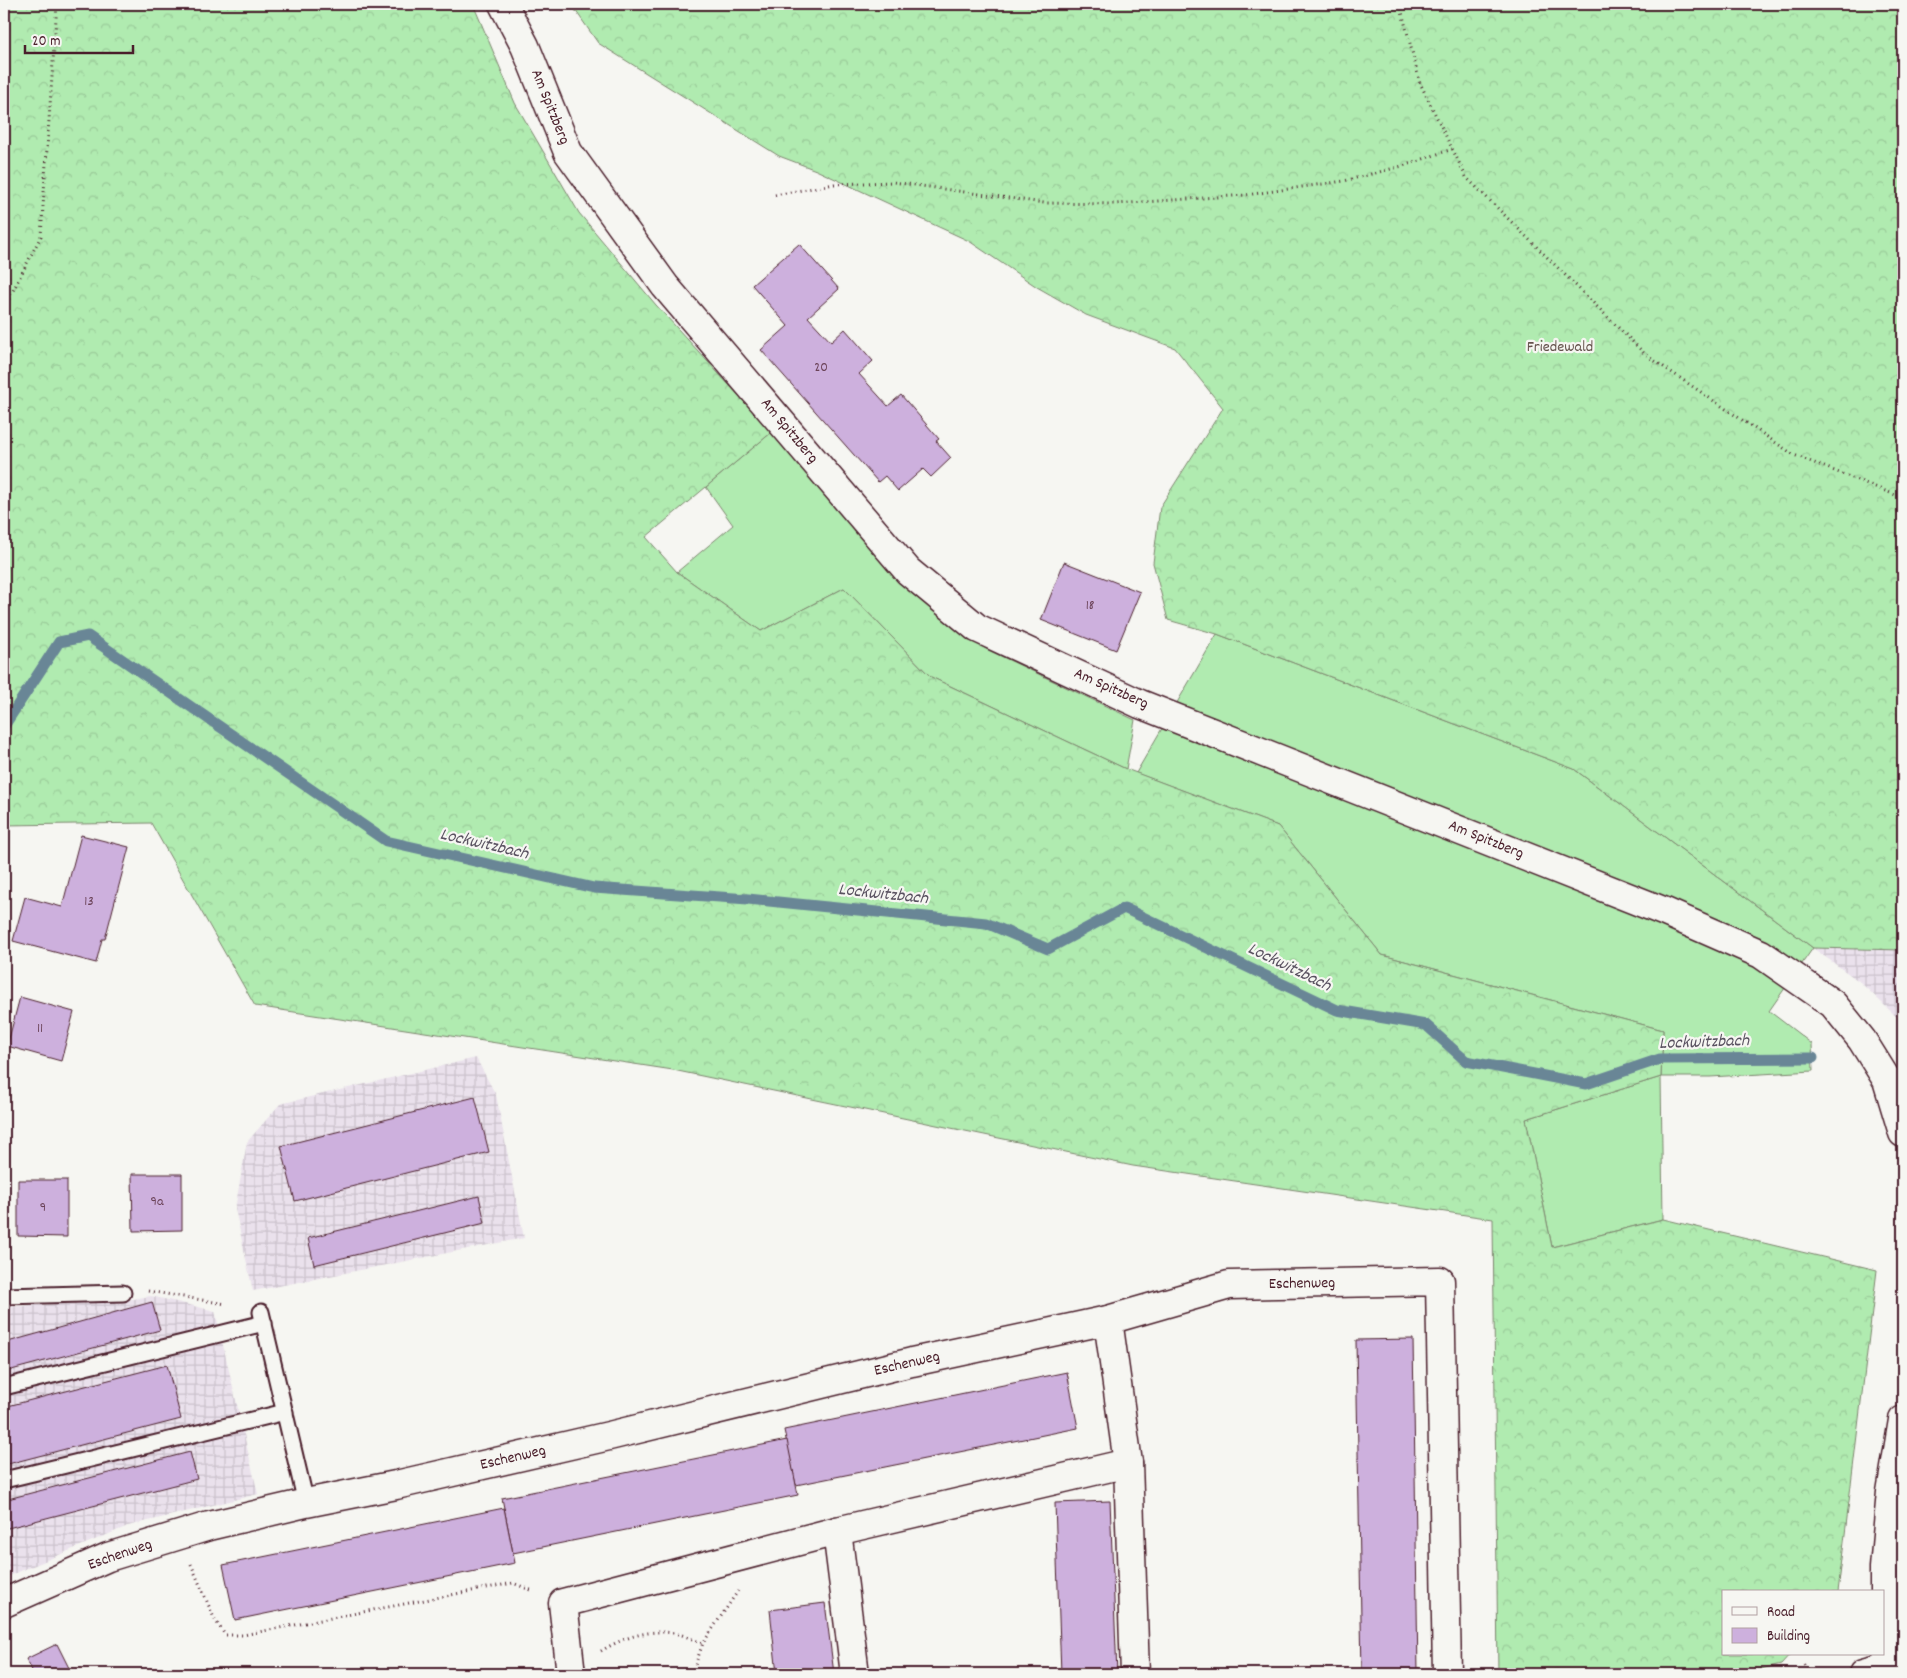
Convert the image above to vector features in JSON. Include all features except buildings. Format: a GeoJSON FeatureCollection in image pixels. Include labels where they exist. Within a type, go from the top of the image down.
{"type":"FeatureCollection","features":[{"type":"Feature","properties":{"kind":"street","name":"Am Spitzberg"},"geometry":{"type":"LineString","coordinates":[[503,4],[525,46],[568,152],[665,286],[908,571],[977,628],[1140,704],[1664,911],[1761,954],[1833,1004],[1862,1040],[1887,1080],[1903,1133]]}},
{"type":"Feature","properties":{"kind":"street","name":"Eschenweg"},"geometry":{"type":"LineString","coordinates":[[4,1603],[108,1557],[209,1526],[609,1436],[912,1362],[1108,1320],[1229,1285],[1440,1281],[1447,1674]]}},
{"type":"Feature","properties":{"kind":"street"},"geometry":{"type":"LineString","coordinates":[[1108,1320],[1128,1463],[1136,1674]]}},
{"type":"Feature","properties":{"kind":"street"},"geometry":{"type":"LineString","coordinates":[[1863,1674],[1897,1665],[1884,1641],[1884,1568],[1891,1492],[1903,1420]]}},
{"type":"Feature","properties":{"kind":"street"},"geometry":{"type":"LineString","coordinates":[[570,1672],[564,1603],[837,1531],[1128,1463]]}},
{"type":"Feature","properties":{"kind":"street"},"geometry":{"type":"LineString","coordinates":[[837,1531],[855,1674]]}},
{"type":"Feature","properties":{"kind":"lane"},"geometry":{"type":"LineString","coordinates":[[4,1296],[123,1293]]}},
{"type":"Feature","properties":{"kind":"lane"},"geometry":{"type":"LineString","coordinates":[[4,1386],[262,1317],[306,1503]]}},
{"type":"Feature","properties":{"kind":"lane"},"geometry":{"type":"LineString","coordinates":[[4,1480],[285,1412]]}},
{"type":"Feature","properties":{"kind":"path"},"geometry":{"type":"LineString","coordinates":[[4,308],[41,236],[58,4]]}},
{"type":"Feature","properties":{"kind":"path"},"geometry":{"type":"LineString","coordinates":[[1400,4],[1420,83],[1466,177],[1646,355],[1794,455],[1903,498]]}},
{"type":"Feature","properties":{"kind":"path"},"geometry":{"type":"LineString","coordinates":[[774,195],[834,184],[893,182],[1044,203],[1115,204],[1246,195],[1344,181],[1406,165],[1452,149]]}},
{"type":"Feature","properties":{"kind":"path"},"geometry":{"type":"LineString","coordinates":[[123,1293],[142,1290],[198,1298],[262,1317]]}},
{"type":"Feature","properties":{"kind":"path"},"geometry":{"type":"LineString","coordinates":[[178,1536],[214,1618],[225,1635],[243,1635],[513,1583],[564,1603]]}},
{"type":"Feature","properties":{"kind":"path"},"geometry":{"type":"LineString","coordinates":[[692,1674],[703,1643],[741,1587],[760,1551]]}},
{"type":"Feature","properties":{"kind":"path"},"geometry":{"type":"LineString","coordinates":[[570,1672],[610,1646],[637,1634],[673,1633],[703,1643]]}},
{"type":"Feature","properties":{"kind":"path"},"geometry":{"type":"LineString","coordinates":[[1805,1665],[1810,1674]]}},
{"type":"Feature","properties":{"kind":"shaded area"},"geometry":{"type":"Polygon","coordinates":[[[1813,948],[1903,950],[1903,1023],[1860,982],[1813,948]]]}},
{"type":"Feature","properties":{"kind":"shaded area"},"geometry":{"type":"Polygon","coordinates":[[[476,1058],[496,1095],[524,1238],[253,1291],[235,1209],[247,1142],[280,1104],[476,1058]]]}},
{"type":"Feature","properties":{"kind":"shaded area"},"geometry":{"type":"Polygon","coordinates":[[[151,1296],[215,1311],[258,1494],[128,1526],[4,1578],[4,1307],[126,1300],[151,1296]]]}},
{"type":"Feature","properties":{"kind":"green space"},"geometry":{"type":"Polygon","coordinates":[[[4,4],[473,4],[515,103],[579,213],[656,305],[772,432],[646,537],[677,572],[761,631],[844,588],[931,677],[1126,769],[1278,826],[1382,955],[1663,1030],[1661,1077],[1526,1119],[1552,1247],[1663,1219],[1877,1270],[1838,1590],[1722,1590],[1722,1656],[1789,1656],[1781,1665],[1745,1674],[1498,1674],[1493,1219],[1133,1166],[673,1070],[255,1006],[151,823],[4,825],[4,4]]]}},
{"type":"Feature","properties":{"kind":"green space","name":"Friedewald"},"geometry":{"type":"Polygon","coordinates":[[[571,4],[1903,4],[1903,950],[1813,948],[1574,769],[1217,634],[1168,620],[1153,563],[1160,507],[1223,408],[1175,348],[1086,315],[1037,287],[969,241],[816,170],[779,156],[598,43],[571,4]]]}},
{"type":"Feature","properties":{"kind":"green space"},"geometry":{"type":"Polygon","coordinates":[[[772,432],[921,601],[986,649],[1135,720],[1126,769],[931,677],[844,588],[761,631],[677,572],[733,525],[706,487],[772,432]]]}},
{"type":"Feature","properties":{"kind":"green space"},"geometry":{"type":"Polygon","coordinates":[[[1217,634],[1574,769],[1813,948],[1769,1011],[1812,1044],[1813,1071],[1710,1077],[1661,1077],[1663,1030],[1382,955],[1278,826],[1136,773],[1217,634]]]}},
{"type":"Feature","properties":{"kind":"green space"},"geometry":{"type":"Polygon","coordinates":[[[1661,1077],[1663,1219],[1552,1247],[1526,1119],[1661,1077]]]}},
{"type":"Feature","properties":{"kind":"waterway","name":"Lockwitzbach"},"geometry":{"type":"LineString","coordinates":[[4,726],[59,642],[88,636],[386,841],[594,888],[748,899],[986,923],[1048,949],[1124,908],[1337,1010],[1426,1025],[1466,1061],[1586,1084],[1660,1059],[1813,1058]]}}]}
